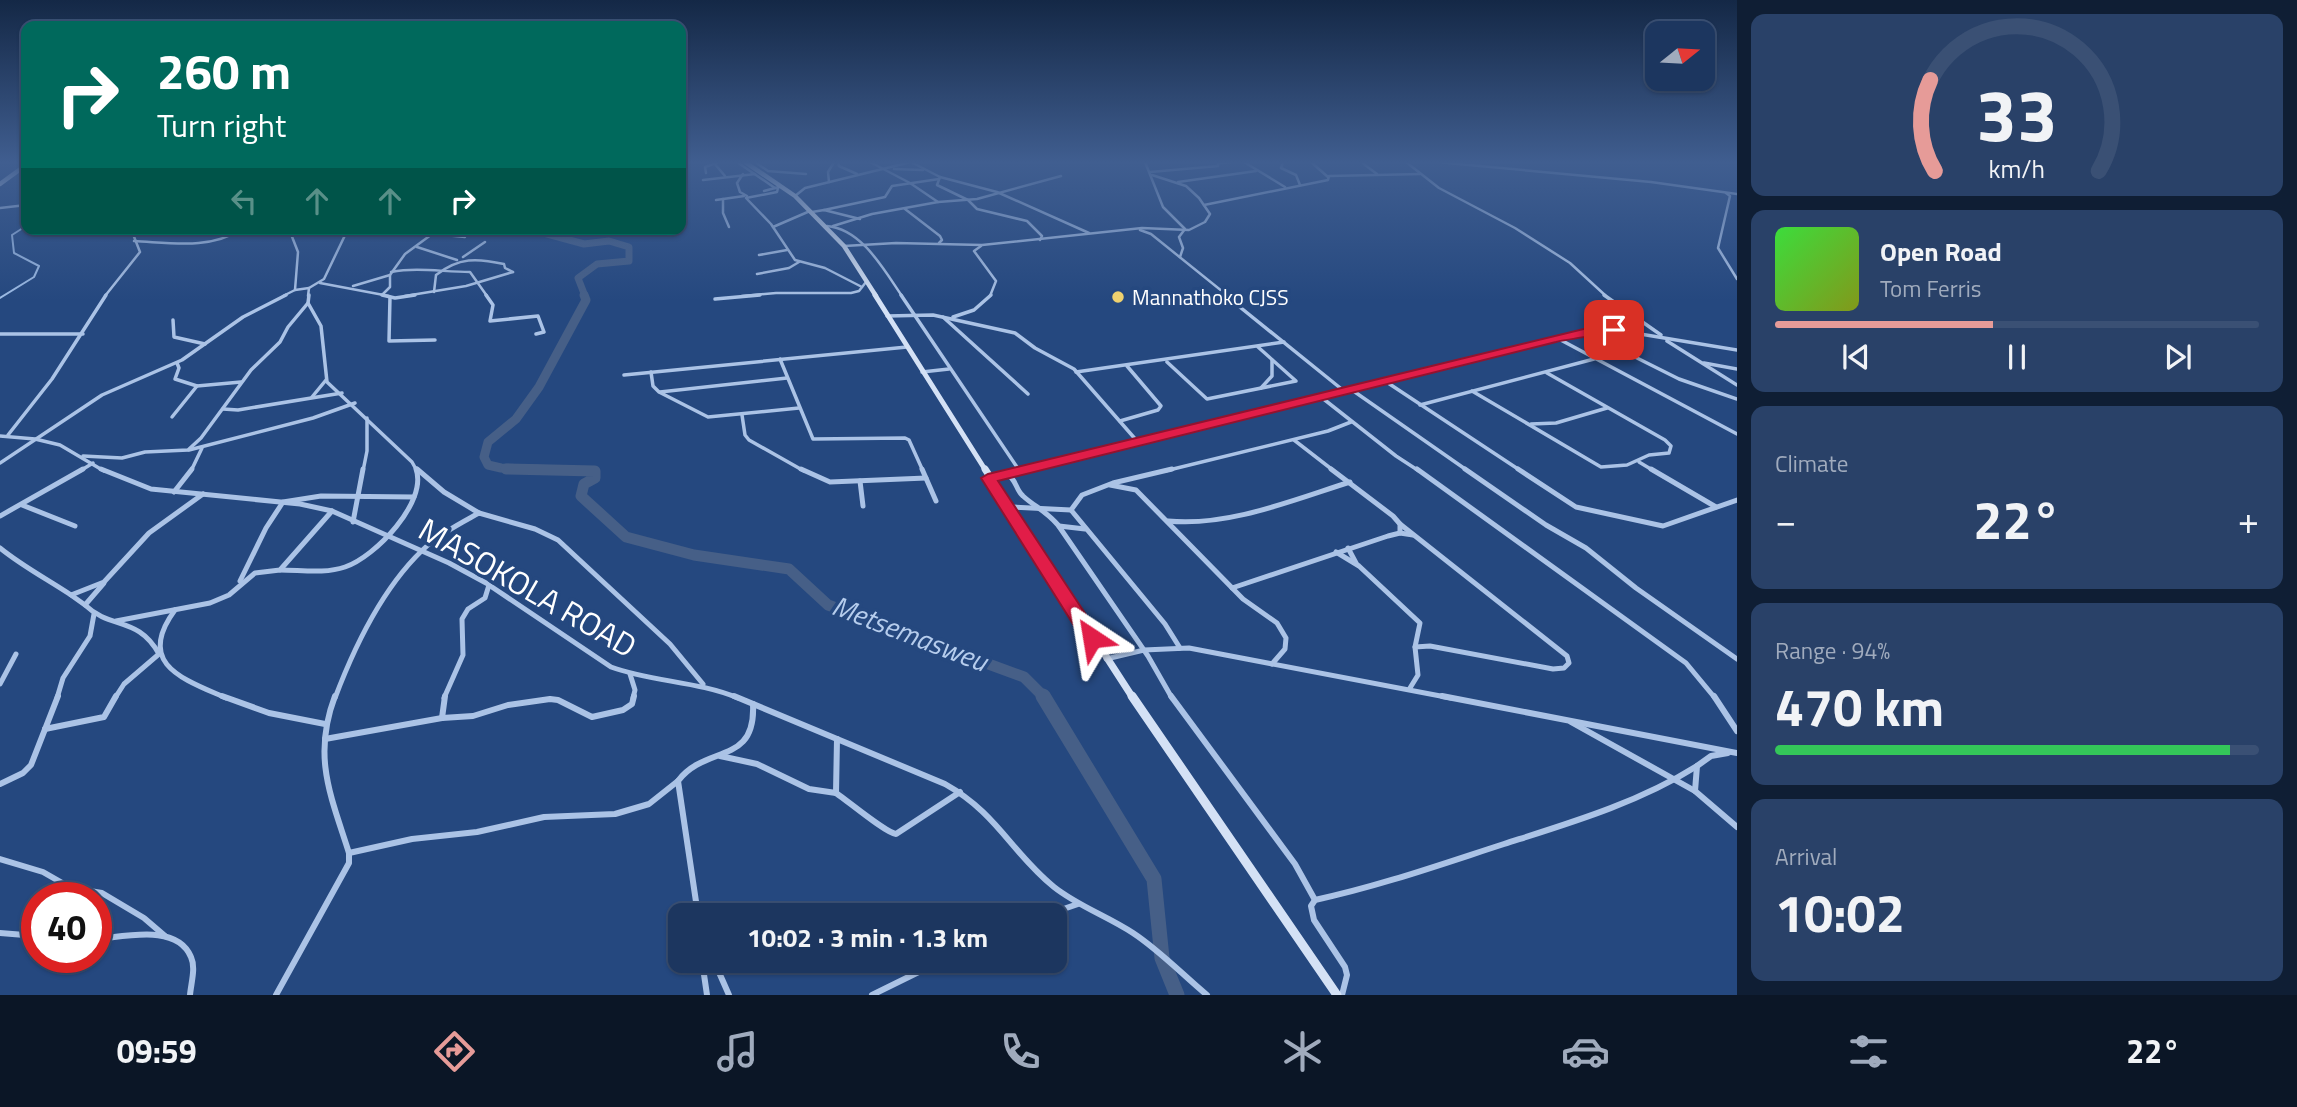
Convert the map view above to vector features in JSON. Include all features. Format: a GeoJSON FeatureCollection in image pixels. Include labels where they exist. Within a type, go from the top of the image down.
{"type":"FeatureCollection","features":[{"type":"Feature","properties":{"kind":"street"},"geometry":{"type":"LineString","coordinates":[[723,208],[729,227]]}},
{"type":"Feature","properties":{"kind":"street"},"geometry":{"type":"LineString","coordinates":[[756,208],[799,262],[825,268],[864,284]]}},
{"type":"Feature","properties":{"kind":"street"},"geometry":{"type":"LineString","coordinates":[[807,208],[830,226],[860,243],[883,268],[1019,470]]}},
{"type":"Feature","properties":{"kind":"street"},"geometry":{"type":"LineString","coordinates":[[773,227],[811,212],[831,208]]}},
{"type":"Feature","properties":{"kind":"street"},"geometry":{"type":"LineString","coordinates":[[976,208],[1029,222],[1042,236],[1040,240]]}},
{"type":"Feature","properties":{"kind":"street"},"geometry":{"type":"LineString","coordinates":[[1035,208],[1094,234]]}},
{"type":"Feature","properties":{"kind":"street"},"geometry":{"type":"LineString","coordinates":[[1164,208],[1185,229]]}},
{"type":"Feature","properties":{"kind":"street"},"geometry":{"type":"LineString","coordinates":[[844,246],[860,243],[985,245],[1155,229],[1174,233],[1207,221],[1210,214],[1206,208]]}},
{"type":"Feature","properties":{"kind":"street"},"geometry":{"type":"LineString","coordinates":[[1478,208],[1515,228],[1570,263],[1614,304],[1666,338]]}},
{"type":"Feature","properties":{"kind":"street"},"geometry":{"type":"LineString","coordinates":[[1727,208],[1717,248],[1737,279]]}},
{"type":"Feature","properties":{"kind":"street"},"geometry":{"type":"LineString","coordinates":[[830,226],[904,209],[940,236],[942,240],[938,244]]}},
{"type":"Feature","properties":{"kind":"street"},"geometry":{"type":"LineString","coordinates":[[824,210],[861,219]]}},
{"type":"Feature","properties":{"kind":"street"},"geometry":{"type":"LineString","coordinates":[[830,226],[864,284],[907,347],[1105,659],[1337,995]]}},
{"type":"Feature","properties":{"kind":"street"},"geometry":{"type":"LineString","coordinates":[[1180,257],[1180,237],[1185,229]]}},
{"type":"Feature","properties":{"kind":"street"},"geometry":{"type":"LineString","coordinates":[[1136,230],[1151,234],[1345,391]]}},
{"type":"Feature","properties":{"kind":"street"},"geometry":{"type":"LineString","coordinates":[[4,436],[58,372],[94,317],[97,304],[138,257],[140,252],[132,235]]}},
{"type":"Feature","properties":{"kind":"street"},"geometry":{"type":"LineString","coordinates":[[134,241],[211,244],[226,241],[234,235]]}},
{"type":"Feature","properties":{"kind":"street"},"geometry":{"type":"LineString","coordinates":[[291,235],[298,252],[295,290]]}},
{"type":"Feature","properties":{"kind":"street"},"geometry":{"type":"LineString","coordinates":[[320,283],[345,235]]}},
{"type":"Feature","properties":{"kind":"street"},"geometry":{"type":"LineString","coordinates":[[383,294],[390,287],[391,273],[397,258],[432,235]]}},
{"type":"Feature","properties":{"kind":"street"},"geometry":{"type":"LineString","coordinates":[[444,235],[465,237]]}},
{"type":"Feature","properties":{"kind":"street"},"geometry":{"type":"LineString","coordinates":[[434,292],[438,272],[485,242]]}},
{"type":"Feature","properties":{"kind":"street"},"geometry":{"type":"LineString","coordinates":[[945,317],[973,311],[995,290],[996,281],[975,251],[985,245]]}},
{"type":"Feature","properties":{"kind":"street"},"geometry":{"type":"LineString","coordinates":[[0,463],[107,392],[177,363],[243,317],[295,290],[320,283],[346,286],[390,297],[434,292],[513,272],[505,268],[504,264],[483,259],[459,259],[417,247]]}},
{"type":"Feature","properties":{"kind":"street"},"geometry":{"type":"LineString","coordinates":[[759,255],[787,250]]}},
{"type":"Feature","properties":{"kind":"street"},"geometry":{"type":"LineString","coordinates":[[757,275],[789,268],[799,262]]}},
{"type":"Feature","properties":{"kind":"street"},"geometry":{"type":"LineString","coordinates":[[346,286],[367,284],[410,268],[438,272],[468,271],[493,305],[490,321],[538,316],[544,332],[536,334]]}},
{"type":"Feature","properties":{"kind":"street"},"geometry":{"type":"LineString","coordinates":[[715,299],[776,293],[845,294],[858,292],[864,284]]}},
{"type":"Feature","properties":{"kind":"street"},"geometry":{"type":"LineString","coordinates":[[308,399],[318,393],[326,380],[321,326],[308,303],[309,288]]}},
{"type":"Feature","properties":{"kind":"street"},"geometry":{"type":"LineString","coordinates":[[390,297],[388,341],[435,340]]}},
{"type":"Feature","properties":{"kind":"street"},"geometry":{"type":"LineString","coordinates":[[188,450],[201,438],[243,382],[280,342],[288,327],[308,303]]}},
{"type":"Feature","properties":{"kind":"street"},"geometry":{"type":"LineString","coordinates":[[887,316],[915,314],[945,317],[1013,332],[1076,372],[1138,441]]}},
{"type":"Feature","properties":{"kind":"street"},"geometry":{"type":"LineString","coordinates":[[945,317],[973,340],[995,365],[1028,394]]}},
{"type":"Feature","properties":{"kind":"street"},"geometry":{"type":"LineString","coordinates":[[173,320],[174,337],[206,344]]}},
{"type":"Feature","properties":{"kind":"street"},"geometry":{"type":"LineString","coordinates":[[988,478],[1584,331],[1602,329],[1737,350]]}},
{"type":"Feature","properties":{"kind":"street"},"geometry":{"type":"LineString","coordinates":[[1584,331],[1679,379],[1737,399]]}},
{"type":"Feature","properties":{"kind":"street"},"geometry":{"type":"LineString","coordinates":[[0,334],[83,334]]}},
{"type":"Feature","properties":{"kind":"street"},"geometry":{"type":"LineString","coordinates":[[1656,336],[1737,385]]}},
{"type":"Feature","properties":{"kind":"street"},"geometry":{"type":"LineString","coordinates":[[1556,338],[1737,434]]}},
{"type":"Feature","properties":{"kind":"street"},"geometry":{"type":"LineString","coordinates":[[1076,372],[1284,342]]}},
{"type":"Feature","properties":{"kind":"street"},"geometry":{"type":"LineString","coordinates":[[624,375],[907,347]]}},
{"type":"Feature","properties":{"kind":"street"},"geometry":{"type":"LineString","coordinates":[[1166,361],[1204,399],[1296,381],[1257,347]]}},
{"type":"Feature","properties":{"kind":"street"},"geometry":{"type":"LineString","coordinates":[[780,359],[799,408],[816,440],[905,438],[936,501]]}},
{"type":"Feature","properties":{"kind":"street"},"geometry":{"type":"LineString","coordinates":[[1420,405],[1595,359]]}},
{"type":"Feature","properties":{"kind":"street"},"geometry":{"type":"LineString","coordinates":[[1260,389],[1272,376],[1272,360]]}},
{"type":"Feature","properties":{"kind":"street"},"geometry":{"type":"LineString","coordinates":[[177,363],[179,368],[175,379],[197,386],[243,382]]}},
{"type":"Feature","properties":{"kind":"street"},"geometry":{"type":"LineString","coordinates":[[1700,363],[1737,369]]}},
{"type":"Feature","properties":{"kind":"street"},"geometry":{"type":"LineString","coordinates":[[1121,421],[1158,410],[1161,406],[1127,366]]}},
{"type":"Feature","properties":{"kind":"street"},"geometry":{"type":"LineString","coordinates":[[922,372],[949,369]]}},
{"type":"Feature","properties":{"kind":"street"},"geometry":{"type":"LineString","coordinates":[[651,372],[653,386],[659,392],[703,416],[742,415],[799,408]]}},
{"type":"Feature","properties":{"kind":"street"},"geometry":{"type":"LineString","coordinates":[[1472,391],[1601,467],[1615,468],[1638,462],[1649,455],[1669,453],[1671,446],[1548,373]]}},
{"type":"Feature","properties":{"kind":"street"},"geometry":{"type":"LineString","coordinates":[[659,392],[787,378]]}},
{"type":"Feature","properties":{"kind":"street"},"geometry":{"type":"LineString","coordinates":[[326,380],[355,403],[367,418],[444,492],[479,513],[552,536],[574,552],[602,584],[677,650],[691,665],[703,685]]}},
{"type":"Feature","properties":{"kind":"street"},"geometry":{"type":"LineString","coordinates":[[1385,381],[1576,507],[1662,526],[1737,500]]}},
{"type":"Feature","properties":{"kind":"street"},"geometry":{"type":"LineString","coordinates":[[172,417],[197,386]]}},
{"type":"Feature","properties":{"kind":"street"},"geometry":{"type":"LineString","coordinates":[[1352,390],[1546,525],[1586,548],[1636,588],[1737,659]]}},
{"type":"Feature","properties":{"kind":"street"},"geometry":{"type":"LineString","coordinates":[[223,409],[238,410],[342,393]]}},
{"type":"Feature","properties":{"kind":"street"},"geometry":{"type":"LineString","coordinates":[[1321,397],[1396,456],[1441,484],[1686,663],[1709,689],[1737,730]]}},
{"type":"Feature","properties":{"kind":"street"},"geometry":{"type":"LineString","coordinates":[[81,455],[122,458],[142,453],[188,450],[313,418],[355,403]]}},
{"type":"Feature","properties":{"kind":"street"},"geometry":{"type":"LineString","coordinates":[[1523,421],[1545,425],[1608,408]]}},
{"type":"Feature","properties":{"kind":"street"},"geometry":{"type":"LineString","coordinates":[[742,415],[745,435],[749,440],[824,481],[926,478]]}},
{"type":"Feature","properties":{"kind":"street"},"geometry":{"type":"LineString","coordinates":[[353,522],[367,451],[367,418]]}},
{"type":"Feature","properties":{"kind":"street"},"geometry":{"type":"LineString","coordinates":[[1071,510],[1082,495],[1132,477],[1336,429],[1351,421]]}},
{"type":"Feature","properties":{"kind":"street","name":"MASOKOLA ROAD"},"geometry":{"type":"LineString","coordinates":[[4,436],[60,445],[120,480],[150,489],[283,502],[332,511],[422,551],[489,585],[611,667],[630,674],[703,685],[960,792],[991,817],[1037,872],[1078,904],[1133,933],[1207,995]]}},
{"type":"Feature","properties":{"kind":"street"},"geometry":{"type":"LineString","coordinates":[[1293,439],[1503,603],[1567,656],[1569,663],[1553,669],[1430,646],[1415,647]]}},
{"type":"Feature","properties":{"kind":"street"},"geometry":{"type":"LineString","coordinates":[[174,492],[195,465],[203,447]]}},
{"type":"Feature","properties":{"kind":"street"},"geometry":{"type":"LineString","coordinates":[[1638,462],[1716,507]]}},
{"type":"Feature","properties":{"kind":"street"},"geometry":{"type":"LineString","coordinates":[[0,516],[93,463]]}},
{"type":"Feature","properties":{"kind":"street"},"geometry":{"type":"LineString","coordinates":[[116,621],[216,601],[255,573],[280,569],[344,568],[359,562],[388,535],[415,497],[419,487],[417,468]]}},
{"type":"Feature","properties":{"kind":"street"},"geometry":{"type":"LineString","coordinates":[[1007,474],[1016,479],[1024,498],[1045,510],[1058,526],[1144,650],[1157,676],[1188,722],[1295,864],[1315,900]]}},
{"type":"Feature","properties":{"kind":"street"},"geometry":{"type":"LineString","coordinates":[[1132,477],[1136,490],[1183,539],[1232,588],[1283,630],[1286,638],[1285,649],[1272,664]]}},
{"type":"Feature","properties":{"kind":"street"},"geometry":{"type":"LineString","coordinates":[[860,481],[863,506]]}},
{"type":"Feature","properties":{"kind":"street"},"geometry":{"type":"LineString","coordinates":[[1167,521],[1190,524],[1267,506],[1350,482]]}},
{"type":"Feature","properties":{"kind":"street"},"geometry":{"type":"LineString","coordinates":[[1110,485],[1136,490]]}},
{"type":"Feature","properties":{"kind":"street"},"geometry":{"type":"LineString","coordinates":[[85,606],[149,533],[203,494]]}},
{"type":"Feature","properties":{"kind":"street"},"geometry":{"type":"LineString","coordinates":[[238,585],[266,528],[283,502],[321,496],[415,497]]}},
{"type":"Feature","properties":{"kind":"street"},"geometry":{"type":"LineString","coordinates":[[22,504],[36,507],[56,520],[75,526]]}},
{"type":"Feature","properties":{"kind":"street"},"geometry":{"type":"LineString","coordinates":[[1007,506],[1071,510]]}},
{"type":"Feature","properties":{"kind":"street"},"geometry":{"type":"LineString","coordinates":[[1071,510],[1165,624],[1180,648]]}},
{"type":"Feature","properties":{"kind":"street"},"geometry":{"type":"LineString","coordinates":[[280,569],[332,511]]}},
{"type":"Feature","properties":{"kind":"street"},"geometry":{"type":"LineString","coordinates":[[276,995],[349,863],[349,853],[324,769],[325,724],[378,607],[400,575],[422,551],[450,529],[479,513]]}},
{"type":"Feature","properties":{"kind":"street"},"geometry":{"type":"LineString","coordinates":[[1183,539],[1184,529],[1190,524]]}},
{"type":"Feature","properties":{"kind":"street"},"geometry":{"type":"LineString","coordinates":[[1400,524],[1400,533]]}},
{"type":"Feature","properties":{"kind":"street"},"geometry":{"type":"LineString","coordinates":[[1058,526],[1085,529]]}},
{"type":"Feature","properties":{"kind":"street"},"geometry":{"type":"LineString","coordinates":[[1232,588],[1348,548],[1400,533],[1414,535]]}},
{"type":"Feature","properties":{"kind":"street"},"geometry":{"type":"LineString","coordinates":[[0,548],[19,564],[42,575],[71,595],[94,614],[149,637],[165,667],[174,674],[259,711],[325,724]]}},
{"type":"Feature","properties":{"kind":"street"},"geometry":{"type":"LineString","coordinates":[[1348,548],[1357,564]]}},
{"type":"Feature","properties":{"kind":"street"},"geometry":{"type":"LineString","coordinates":[[1336,552],[1357,564],[1417,619],[1421,628],[1415,647],[1417,677],[1409,689]]}},
{"type":"Feature","properties":{"kind":"street"},"geometry":{"type":"LineString","coordinates":[[71,595],[104,582]]}},
{"type":"Feature","properties":{"kind":"street"},"geometry":{"type":"LineString","coordinates":[[442,718],[445,694],[463,655],[462,619],[468,609],[485,598],[489,585]]}},
{"type":"Feature","properties":{"kind":"street"},"geometry":{"type":"LineString","coordinates":[[45,729],[104,717],[124,684],[159,654],[163,629],[176,610]]}},
{"type":"Feature","properties":{"kind":"street"},"geometry":{"type":"LineString","coordinates":[[0,784],[28,769],[63,678],[90,636],[94,614]]}},
{"type":"Feature","properties":{"kind":"street"},"geometry":{"type":"LineString","coordinates":[[1105,659],[1144,650],[1180,648],[1409,689],[1736,753]]}},
{"type":"Feature","properties":{"kind":"street"},"geometry":{"type":"LineString","coordinates":[[0,684],[16,654]]}},
{"type":"Feature","properties":{"kind":"street"},"geometry":{"type":"LineString","coordinates":[[325,738],[442,718],[473,716],[508,705],[550,699],[558,700],[592,717],[623,710],[632,704],[635,690],[630,674]]}},
{"type":"Feature","properties":{"kind":"street"},"geometry":{"type":"LineString","coordinates":[[349,853],[412,839],[477,832],[544,817],[615,814],[649,804],[678,781],[687,769],[741,743],[753,727],[753,704]]}},
{"type":"Feature","properties":{"kind":"street"},"geometry":{"type":"LineString","coordinates":[[1565,719],[1695,791],[1737,827]]}},
{"type":"Feature","properties":{"kind":"street"},"geometry":{"type":"LineString","coordinates":[[836,793],[837,739]]}},
{"type":"Feature","properties":{"kind":"street"},"geometry":{"type":"LineString","coordinates":[[1342,995],[1348,975],[1314,920],[1311,906],[1315,900],[1366,889],[1503,846],[1615,806],[1673,781],[1712,756],[1736,753]]}},
{"type":"Feature","properties":{"kind":"street"},"geometry":{"type":"LineString","coordinates":[[719,755],[762,765],[808,790],[836,793],[866,813],[891,835],[960,792]]}},
{"type":"Feature","properties":{"kind":"street"},"geometry":{"type":"LineString","coordinates":[[1695,791],[1697,766]]}},
{"type":"Feature","properties":{"kind":"street"},"geometry":{"type":"LineString","coordinates":[[678,781],[696,903]]}},
{"type":"Feature","properties":{"kind":"street"},"geometry":{"type":"LineString","coordinates":[[0,859],[43,872],[71,888],[102,893],[144,918],[165,936],[180,942],[192,958],[190,995]]}},
{"type":"Feature","properties":{"kind":"street"},"geometry":{"type":"LineString","coordinates":[[1067,908],[1078,904]]}},
{"type":"Feature","properties":{"kind":"street"},"geometry":{"type":"LineString","coordinates":[[0,933],[21,935]]}},
{"type":"Feature","properties":{"kind":"street"},"geometry":{"type":"LineString","coordinates":[[112,938],[165,936]]}},
{"type":"Feature","properties":{"kind":"street"},"geometry":{"type":"LineString","coordinates":[[704,973],[707,995]]}},
{"type":"Feature","properties":{"kind":"street"},"geometry":{"type":"LineString","coordinates":[[719,973],[729,995]]}},
{"type":"Feature","properties":{"kind":"street"},"geometry":{"type":"LineString","coordinates":[[872,995],[917,973]]}},
{"type":"Feature","properties":{"kind":"waterway"},"geometry":{"type":"LineString","coordinates":[[0,298],[34,277],[39,266],[14,253],[12,235],[21,229]]}},
{"type":"Feature","properties":{"kind":"waterway","name":"Metsemasweu"},"geometry":{"type":"LineString","coordinates":[[551,235],[584,244],[609,241],[629,247],[629,261],[597,264],[578,278],[585,296]]}},
{"type":"Feature","properties":{"kind":"waterway","name":"Metsemasweu"},"geometry":{"type":"LineString","coordinates":[[583,471],[501,468],[488,465],[484,457],[488,442],[516,419],[539,387],[586,300],[584,295]]}},
{"type":"Feature","properties":{"kind":"waterway","name":"Metsemasweu"},"geometry":{"type":"LineString","coordinates":[[506,469],[583,471]]}},
{"type":"Feature","properties":{"kind":"waterway","name":"Metsemasweu"},"geometry":{"type":"LineString","coordinates":[[583,471],[595,471],[595,478],[584,484],[581,496],[626,537],[694,555],[789,569],[828,605],[1024,677],[1043,696]]}},
{"type":"Feature","properties":{"kind":"waterway","name":"Metsemasweu"},"geometry":{"type":"LineString","coordinates":[[583,471],[591,471]]}},
{"type":"Feature","properties":{"kind":"waterway","name":"Metsemasweu"},"geometry":{"type":"LineString","coordinates":[[1043,696],[1154,879],[1162,958],[1177,995]]}},
{"type":"Feature","properties":{"kind":"place","name":"Mannathoko CJSS"},"geometry":{"type":"Point","coordinates":[1118,297]}},
{"type":"Feature","properties":{"kind":"route"},"geometry":{"type":"LineString","coordinates":[[1092,638],[988,478],[1584,331],[1614,330]]}}]}
